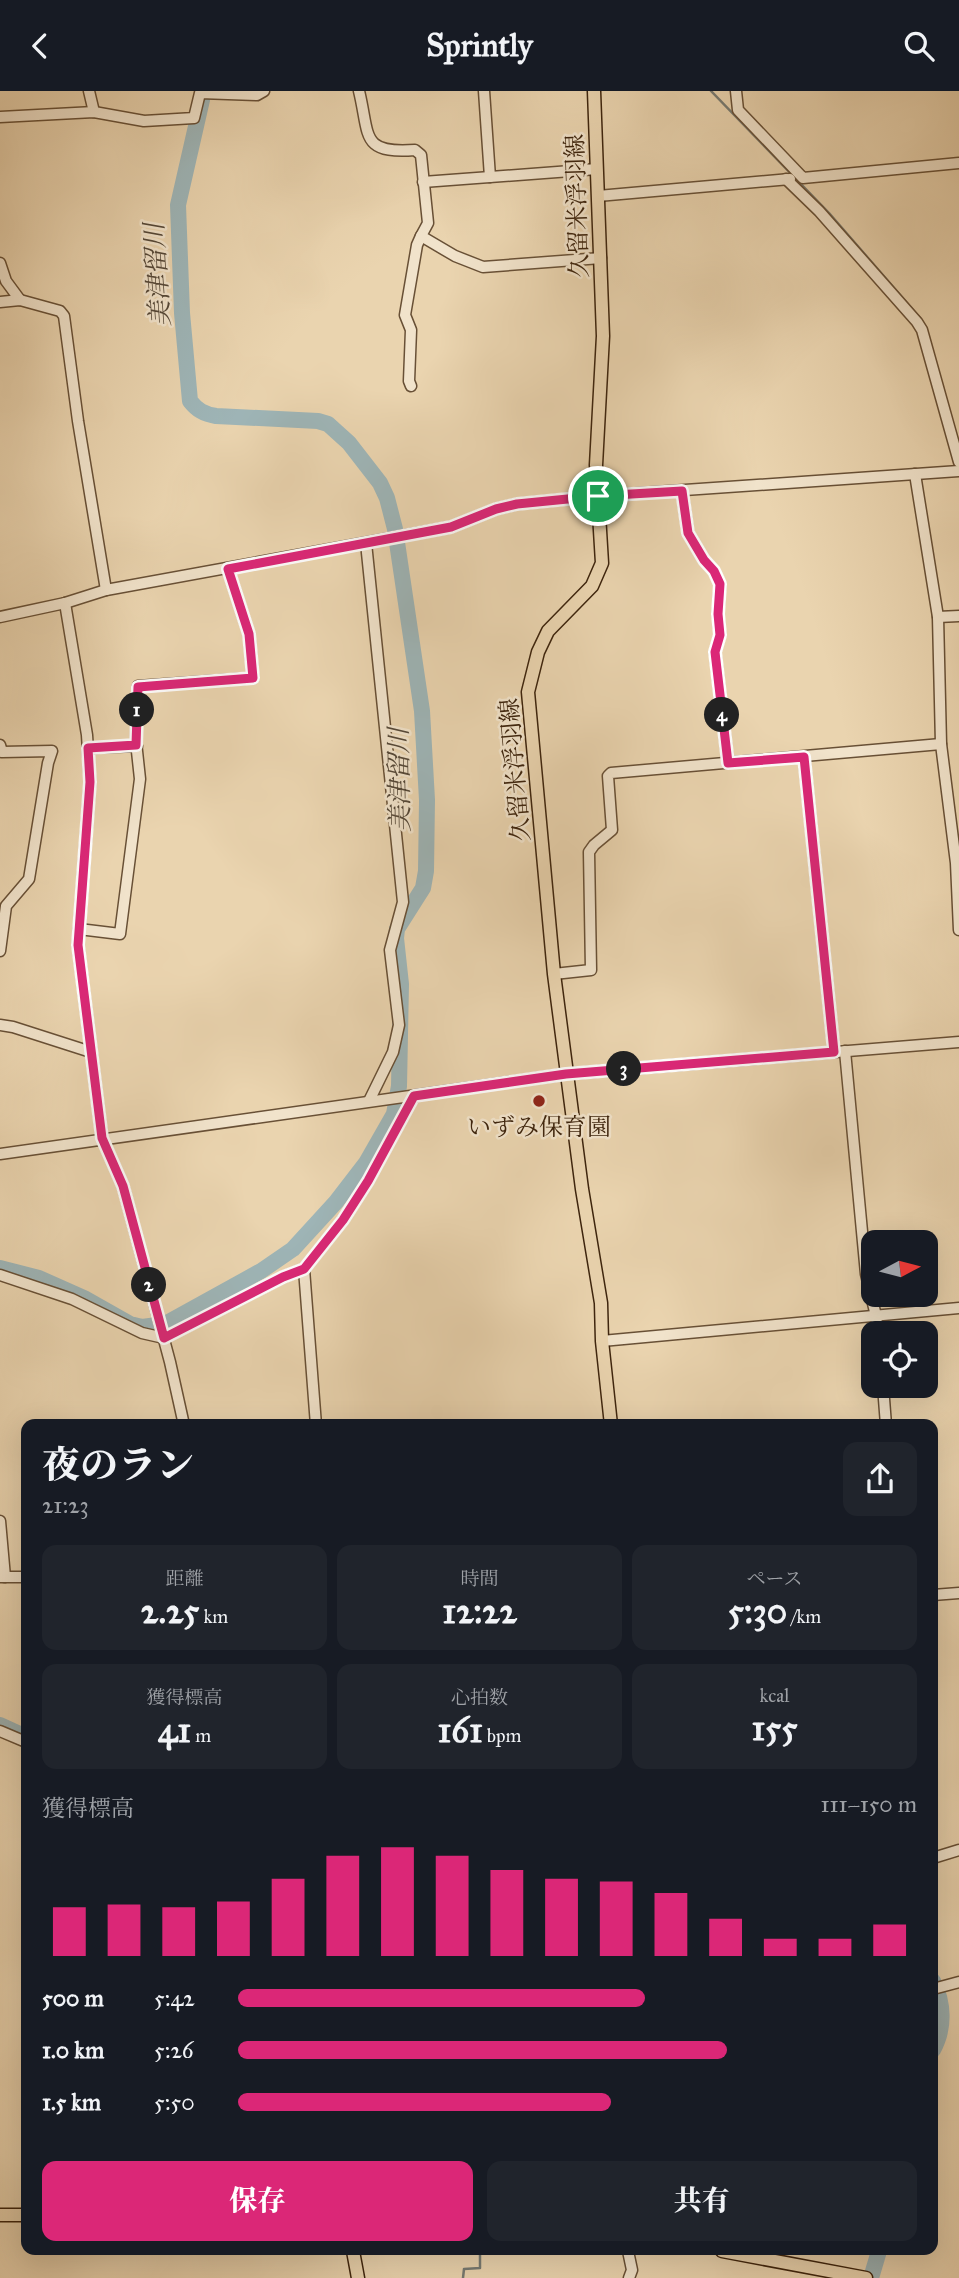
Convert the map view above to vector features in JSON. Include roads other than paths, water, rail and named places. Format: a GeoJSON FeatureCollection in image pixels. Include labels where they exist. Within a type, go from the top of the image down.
{"type":"FeatureCollection","features":[{"type":"Feature","properties":{"kind":"main road","name":"久留米浮羽線"},"geometry":{"type":"LineString","coordinates":[[594,91],[603,336],[596,464],[602,563],[600,573],[592,586],[548,631],[538,652],[527,692],[554,974],[566,1074],[601,1303],[610,1419]]}},
{"type":"Feature","properties":{"kind":"main road"},"geometry":{"type":"LineString","coordinates":[[0,2215],[21,2215]]}},
{"type":"Feature","properties":{"kind":"main road"},"geometry":{"type":"LineString","coordinates":[[354,2255],[358,2278]]}},
{"type":"Feature","properties":{"kind":"main road"},"geometry":{"type":"LineString","coordinates":[[744,2255],[866,2278]]}},
{"type":"Feature","properties":{"kind":"street"},"geometry":{"type":"LineString","coordinates":[[89,91],[94,112]]}},
{"type":"Feature","properties":{"kind":"street"},"geometry":{"type":"LineString","coordinates":[[0,117],[94,112],[144,121],[194,118],[200,93],[257,95],[264,91]]}},
{"type":"Feature","properties":{"kind":"street"},"geometry":{"type":"LineString","coordinates":[[359,91],[369,139],[383,150],[418,151],[421,155],[427,220],[417,245],[405,315],[411,330],[411,386]]}},
{"type":"Feature","properties":{"kind":"street"},"geometry":{"type":"LineString","coordinates":[[484,91],[490,177]]}},
{"type":"Feature","properties":{"kind":"street"},"geometry":{"type":"LineString","coordinates":[[736,91],[738,110],[819,211],[922,330],[959,462]]}},
{"type":"Feature","properties":{"kind":"street"},"geometry":{"type":"LineString","coordinates":[[598,196],[959,163]]}},
{"type":"Feature","properties":{"kind":"street"},"geometry":{"type":"LineString","coordinates":[[423,182],[597,169]]}},
{"type":"Feature","properties":{"kind":"street"},"geometry":{"type":"LineString","coordinates":[[421,236],[455,256],[483,267],[601,258]]}},
{"type":"Feature","properties":{"kind":"street"},"geometry":{"type":"LineString","coordinates":[[0,263],[6,281],[20,300]]}},
{"type":"Feature","properties":{"kind":"street"},"geometry":{"type":"LineString","coordinates":[[0,302],[20,300],[60,311],[64,316],[78,421],[107,590]]}},
{"type":"Feature","properties":{"kind":"street"},"geometry":{"type":"LineString","coordinates":[[0,617],[65,603],[107,590],[451,527],[496,509],[598,496],[959,471]]}},
{"type":"Feature","properties":{"kind":"street"},"geometry":{"type":"LineString","coordinates":[[915,474],[939,617],[941,744],[956,863],[959,930]]}},
{"type":"Feature","properties":{"kind":"street"},"geometry":{"type":"LineString","coordinates":[[682,491],[688,533],[720,584],[720,635],[715,652],[728,763]]}},
{"type":"Feature","properties":{"kind":"street"},"geometry":{"type":"LineString","coordinates":[[366,543],[403,902],[390,950],[399,1025],[394,1052],[375,1101]]}},
{"type":"Feature","properties":{"kind":"street"},"geometry":{"type":"LineString","coordinates":[[79,929],[120,934],[140,779],[136,745],[138,687],[253,678],[249,634],[228,569]]}},
{"type":"Feature","properties":{"kind":"street"},"geometry":{"type":"LineString","coordinates":[[65,603],[88,748],[90,782],[78,945],[102,1138],[123,1186],[183,1419]]}},
{"type":"Feature","properties":{"kind":"street"},"geometry":{"type":"LineString","coordinates":[[939,617],[959,616]]}},
{"type":"Feature","properties":{"kind":"street"},"geometry":{"type":"LineString","coordinates":[[554,974],[591,970],[589,852],[612,830],[608,776],[611,773],[941,744]]}},
{"type":"Feature","properties":{"kind":"street"},"geometry":{"type":"LineString","coordinates":[[0,745],[2,752],[52,751],[29,879],[6,905],[0,951]]}},
{"type":"Feature","properties":{"kind":"street"},"geometry":{"type":"LineString","coordinates":[[88,748],[136,745]]}},
{"type":"Feature","properties":{"kind":"street"},"geometry":{"type":"LineString","coordinates":[[804,757],[866,1273],[877,1321]]}},
{"type":"Feature","properties":{"kind":"street"},"geometry":{"type":"LineString","coordinates":[[0,1025],[91,1052]]}},
{"type":"Feature","properties":{"kind":"street"},"geometry":{"type":"LineString","coordinates":[[0,1154],[566,1074],[959,1042]]}},
{"type":"Feature","properties":{"kind":"street"},"geometry":{"type":"LineString","coordinates":[[0,1275],[72,1299],[142,1333],[163,1336],[304,1269],[343,1220],[368,1181],[414,1096]]}},
{"type":"Feature","properties":{"kind":"street"},"geometry":{"type":"LineString","coordinates":[[304,1269],[316,1419]]}},
{"type":"Feature","properties":{"kind":"street"},"geometry":{"type":"LineString","coordinates":[[602,1341],[959,1308]]}},
{"type":"Feature","properties":{"kind":"street"},"geometry":{"type":"LineString","coordinates":[[884,1398],[886,1419]]}},
{"type":"Feature","properties":{"kind":"street"},"geometry":{"type":"LineString","coordinates":[[0,1521],[3,1577],[21,1577]]}},
{"type":"Feature","properties":{"kind":"street"},"geometry":{"type":"LineString","coordinates":[[938,1595],[959,1593]]}},
{"type":"Feature","properties":{"kind":"street"},"geometry":{"type":"LineString","coordinates":[[0,1731],[21,1740]]}},
{"type":"Feature","properties":{"kind":"street"},"geometry":{"type":"LineString","coordinates":[[938,1856],[959,1850]]}},
{"type":"Feature","properties":{"kind":"street"},"geometry":{"type":"LineString","coordinates":[[938,1988],[959,1982]]}},
{"type":"Feature","properties":{"kind":"street"},"geometry":{"type":"LineString","coordinates":[[629,2255],[632,2270],[629,2278]]}},
{"type":"Feature","properties":{"kind":"waterway"},"geometry":{"type":"LineString","coordinates":[[711,91],[829,213],[921,319]]}},
{"type":"Feature","properties":{"kind":"waterway","name":"美津留川"},"geometry":{"type":"LineString","coordinates":[[0,1268],[39,1278],[84,1298],[130,1324],[142,1327],[165,1324],[261,1271],[293,1249],[336,1202],[366,1163],[394,1114],[399,1086],[401,984],[396,938],[397,929],[423,888],[426,871],[427,800],[422,711],[395,529],[380,483],[349,443],[328,424],[318,421],[216,416],[201,411],[190,401],[182,313],[178,205],[202,100]]}},
{"type":"Feature","properties":{"kind":"waterway","name":"美津留川"},"geometry":{"type":"LineString","coordinates":[[0,1725],[21,1735]]}},
{"type":"Feature","properties":{"kind":"waterway","name":"美津留川"},"geometry":{"type":"LineString","coordinates":[[938,1995],[942,2015],[938,2039]]}},
{"type":"Feature","properties":{"kind":"waterway"},"geometry":{"type":"LineString","coordinates":[[463,2278],[464,2269],[480,2268],[480,2255]]}},
{"type":"Feature","properties":{"kind":"waterway","name":"美津留川"},"geometry":{"type":"LineString","coordinates":[[871,2278],[878,2255]]}},
{"type":"Feature","properties":{"kind":"place","name":"いずみ保育園"},"geometry":{"type":"Point","coordinates":[539,1101]}}]}
